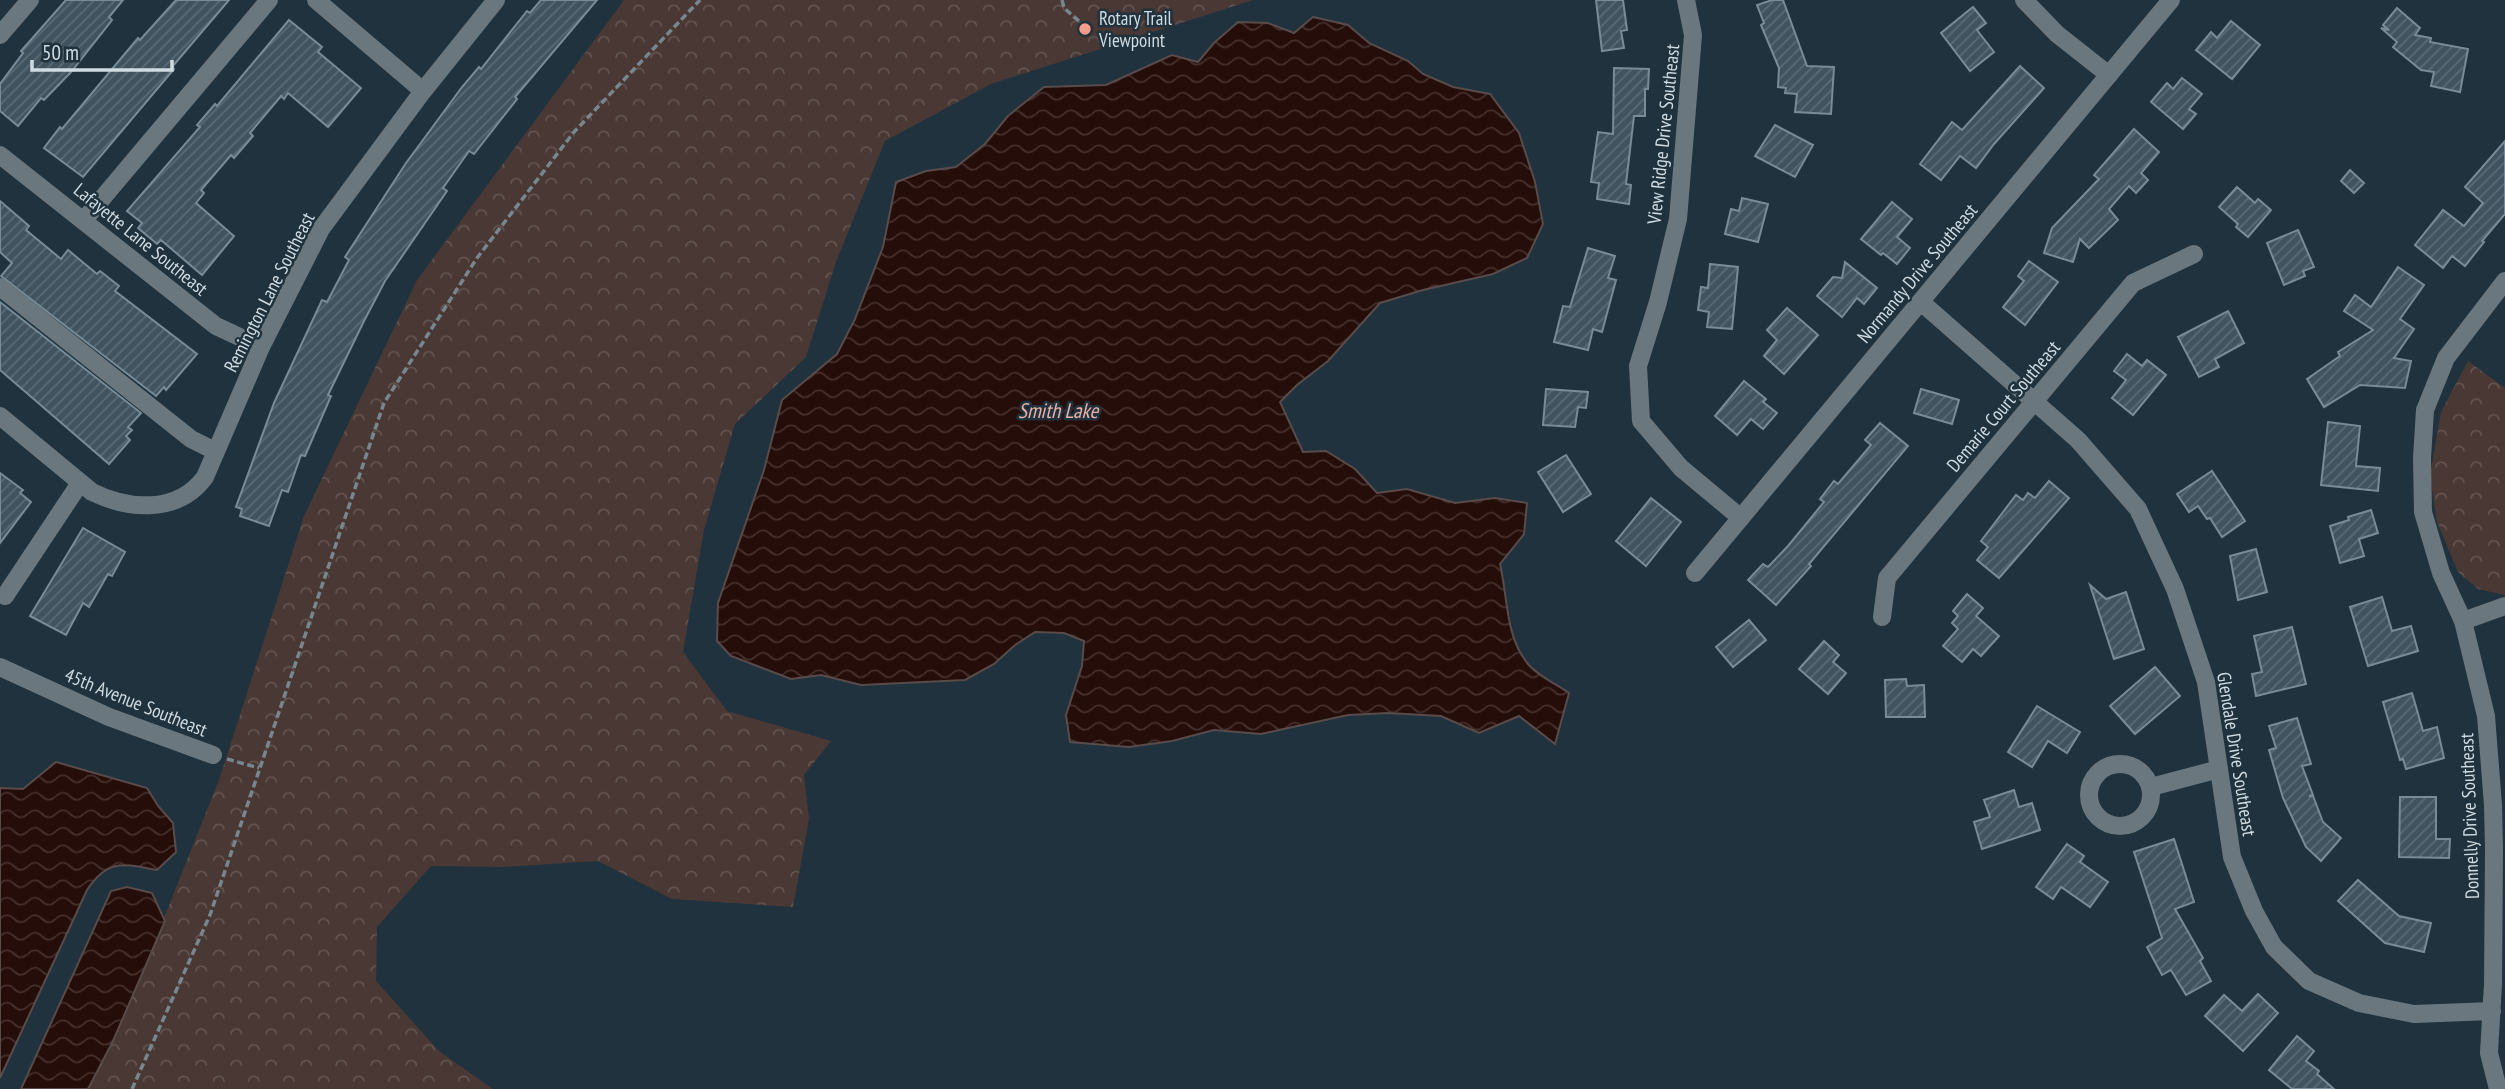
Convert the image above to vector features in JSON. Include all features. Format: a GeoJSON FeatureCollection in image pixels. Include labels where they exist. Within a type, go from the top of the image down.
{"type":"FeatureCollection","features":[{"type":"Feature","properties":{"kind":"street"},"geometry":{"type":"LineString","coordinates":[[0,35],[30,0]]}},
{"type":"Feature","properties":{"kind":"street"},"geometry":{"type":"LineString","coordinates":[[84,220],[269,0]]}},
{"type":"Feature","properties":{"kind":"street"},"geometry":{"type":"LineString","coordinates":[[316,0],[423,91]]}},
{"type":"Feature","properties":{"kind":"street","name":"View Ridge Drive Southeast"},"geometry":{"type":"LineString","coordinates":[[1686,0],[1693,35],[1678,219],[1658,303],[1638,366],[1641,421],[1681,468],[1741,518]]}},
{"type":"Feature","properties":{"kind":"street"},"geometry":{"type":"LineString","coordinates":[[2024,0],[2057,34],[2109,75]]}},
{"type":"Feature","properties":{"kind":"street","name":"Normandy Drive Southeast"},"geometry":{"type":"LineString","coordinates":[[1695,573],[2171,0]]}},
{"type":"Feature","properties":{"kind":"street","name":"Remington Lane Southeast"},"geometry":{"type":"LineString","coordinates":[[80,483],[108,500],[149,506],[165,504],[188,494],[198,486],[205,477],[261,347],[321,229],[423,91],[472,32],[485,4]]}},
{"type":"Feature","properties":{"kind":"street","name":"Lafayette Lane Southeast"},"geometry":{"type":"LineString","coordinates":[[0,155],[216,326],[261,347]]}},
{"type":"Feature","properties":{"kind":"street","name":"Demarie Court Southeast"},"geometry":{"type":"LineString","coordinates":[[1882,617],[1887,578],[2133,283],[2194,254]]}},
{"type":"Feature","properties":{"kind":"street","name":"Donnelly Drive Southeast"},"geometry":{"type":"LineString","coordinates":[[2498,1089],[2489,1053],[2499,850],[2486,716],[2463,621],[2441,573],[2423,512],[2422,458],[2425,410],[2446,358],[2505,281]]}},
{"type":"Feature","properties":{"kind":"street"},"geometry":{"type":"LineString","coordinates":[[0,288],[191,439],[215,451]]}},
{"type":"Feature","properties":{"kind":"street","name":"Glendale Drive Southeast"},"geometry":{"type":"LineString","coordinates":[[1920,302],[2078,440],[2137,509],[2175,589],[2206,682],[2232,857],[2254,911],[2274,947],[2308,981],[2359,1003],[2414,1014],[2492,1011]]}},
{"type":"Feature","properties":{"kind":"street"},"geometry":{"type":"LineString","coordinates":[[0,416],[80,483],[5,596]]}},
{"type":"Feature","properties":{"kind":"street"},"geometry":{"type":"LineString","coordinates":[[2463,621],[2505,606]]}},
{"type":"Feature","properties":{"kind":"street","name":"45th Avenue Southeast"},"geometry":{"type":"LineString","coordinates":[[0,667],[109,717],[213,755]]}},
{"type":"Feature","properties":{"kind":"street"},"geometry":{"type":"LineString","coordinates":[[2151,787],[2219,769]]}},
{"type":"Feature","properties":{"kind":"path"},"geometry":{"type":"LineString","coordinates":[[132,1089],[209,915],[384,403],[477,258],[574,132],[700,0]]}},
{"type":"Feature","properties":{"kind":"path"},"geometry":{"type":"LineString","coordinates":[[1062,0],[1064,8],[1080,22]]}},
{"type":"Feature","properties":{"kind":"path","name":"45th Avenue Southeast"},"geometry":{"type":"LineString","coordinates":[[213,755],[259,768]]}},
{"type":"Feature","properties":{"kind":"green space"},"geometry":{"type":"Polygon","coordinates":[[[624,0],[1253,0],[991,84],[885,141],[836,262],[806,357],[735,424],[704,530],[683,652],[727,711],[831,741],[804,775],[809,819],[793,907],[672,899],[598,861],[503,867],[431,866],[377,927],[376,981],[439,1051],[493,1089],[81,1089],[134,993],[219,780],[304,516],[417,280],[624,0]]]}},
{"type":"Feature","properties":{"kind":"green space"},"geometry":{"type":"Polygon","coordinates":[[[2468,361],[2505,388],[2505,595],[2478,589],[2458,572],[2437,522],[2430,475],[2441,412],[2468,361]]]}},
{"type":"Feature","properties":{"kind":"water","name":"Smith Lake"},"geometry":{"type":"Polygon","coordinates":[[[1313,17],[1348,25],[1369,43],[1408,61],[1423,74],[1453,87],[1490,94],[1519,133],[1535,182],[1543,224],[1527,258],[1493,274],[1380,303],[1328,361],[1280,402],[1303,452],[1326,451],[1355,469],[1377,493],[1407,489],[1455,503],[1495,498],[1527,503],[1524,534],[1500,564],[1511,629],[1521,653],[1537,672],[1569,693],[1555,744],[1519,716],[1479,733],[1441,716],[1388,713],[1348,715],[1261,734],[1214,730],[1172,741],[1129,747],[1070,742],[1066,715],[1082,666],[1084,641],[1064,633],[1035,632],[994,664],[965,680],[861,685],[821,675],[791,679],[731,656],[717,641],[718,603],[764,470],[782,400],[837,354],[855,319],[883,247],[896,182],[926,171],[956,167],[985,144],[1008,116],[1044,87],[1106,85],[1172,55],[1198,62],[1214,43],[1238,22],[1268,23],[1294,33],[1313,17]]]}},
{"type":"Feature","properties":{"kind":"water"},"geometry":{"type":"Polygon","coordinates":[[[56,762],[147,788],[173,823],[176,852],[157,870],[126,865],[110,868],[87,890],[0,1078],[0,788],[23,789],[56,762]]]}},
{"type":"Feature","properties":{"kind":"water"},"geometry":{"type":"Polygon","coordinates":[[[127,887],[152,893],[165,921],[113,1041],[88,1089],[21,1089],[111,891],[127,887]]]}},
{"type":"Feature","properties":{"kind":"building"},"geometry":{"type":"Polygon","coordinates":[[[66,0],[123,0],[109,17],[112,20],[71,72],[44,100],[41,98],[18,126],[0,111],[0,84],[23,53],[21,51],[66,0]]]}},
{"type":"Feature","properties":{"kind":"building"},"geometry":{"type":"Polygon","coordinates":[[[176,0],[229,0],[83,177],[44,148],[138,38],[140,40],[176,0]]]}},
{"type":"Feature","properties":{"kind":"building"},"geometry":{"type":"Polygon","coordinates":[[[541,0],[597,0],[515,97],[517,99],[474,154],[469,151],[443,188],[447,191],[385,281],[328,395],[331,396],[305,456],[301,455],[288,492],[282,490],[269,526],[240,516],[242,509],[236,507],[274,403],[322,300],[327,302],[349,260],[345,257],[406,163],[462,87],[479,67],[481,69],[527,11],[530,13],[541,0]]]}},
{"type":"Feature","properties":{"kind":"building"},"geometry":{"type":"Polygon","coordinates":[[[1596,0],[1623,0],[1627,30],[1621,31],[1624,48],[1602,51],[1596,0]]]}},
{"type":"Feature","properties":{"kind":"building"},"geometry":{"type":"Polygon","coordinates":[[[1783,0],[1807,66],[1834,67],[1831,114],[1795,112],[1797,94],[1785,93],[1786,88],[1778,87],[1779,68],[1761,25],[1764,23],[1757,5],[1783,0]]]}},
{"type":"Feature","properties":{"kind":"building"},"geometry":{"type":"Polygon","coordinates":[[[1973,7],[1986,23],[1977,30],[1994,52],[1970,71],[1941,33],[1973,7]]]}},
{"type":"Feature","properties":{"kind":"building"},"geometry":{"type":"Polygon","coordinates":[[[2397,8],[2420,28],[2415,35],[2431,38],[2430,42],[2468,49],[2460,92],[2431,86],[2434,72],[2421,70],[2393,47],[2397,42],[2381,28],[2389,30],[2383,25],[2397,8]]]}},
{"type":"Feature","properties":{"kind":"building"},"geometry":{"type":"Polygon","coordinates":[[[289,20],[322,47],[318,52],[361,88],[328,127],[288,93],[284,99],[281,96],[250,133],[253,136],[234,158],[231,155],[201,190],[204,193],[196,203],[234,236],[202,275],[161,240],[157,244],[138,228],[142,223],[127,211],[200,127],[197,125],[215,104],[217,106],[289,20]]]}},
{"type":"Feature","properties":{"kind":"building"},"geometry":{"type":"Polygon","coordinates":[[[2231,21],[2260,45],[2232,79],[2196,50],[2211,32],[2217,38],[2231,21]]]}},
{"type":"Feature","properties":{"kind":"building"},"geometry":{"type":"Polygon","coordinates":[[[2020,66],[2044,88],[1976,168],[1960,156],[1941,180],[1920,164],[1952,122],[1962,130],[2020,66]]]}},
{"type":"Feature","properties":{"kind":"building"},"geometry":{"type":"Polygon","coordinates":[[[1614,68],[1649,69],[1648,89],[1645,89],[1645,116],[1634,116],[1626,184],[1631,185],[1629,204],[1597,199],[1599,183],[1591,182],[1598,132],[1613,134],[1614,68]]]}},
{"type":"Feature","properties":{"kind":"building"},"geometry":{"type":"Polygon","coordinates":[[[2182,78],[2202,94],[2189,109],[2196,114],[2183,129],[2151,102],[2167,83],[2173,89],[2182,78]]]}},
{"type":"Feature","properties":{"kind":"building"},"geometry":{"type":"Polygon","coordinates":[[[1775,125],[1813,145],[1795,177],[1755,156],[1775,125]]]}},
{"type":"Feature","properties":{"kind":"building"},"geometry":{"type":"Polygon","coordinates":[[[2134,129],[2159,152],[2141,173],[2148,180],[2136,193],[2129,186],[2109,209],[2118,220],[2089,248],[2080,239],[2073,262],[2044,253],[2052,228],[2099,179],[2094,175],[2134,129]]]}},
{"type":"Feature","properties":{"kind":"building"},"geometry":{"type":"Polygon","coordinates":[[[2505,141],[2505,214],[2465,266],[2452,256],[2443,268],[2415,245],[2443,210],[2464,226],[2483,203],[2465,187],[2505,141]]]}},
{"type":"Feature","properties":{"kind":"building"},"geometry":{"type":"Polygon","coordinates":[[[2350,170],[2364,183],[2354,193],[2341,181],[2350,170]]]}},
{"type":"Feature","properties":{"kind":"building"},"geometry":{"type":"Polygon","coordinates":[[[2237,187],[2255,203],[2258,199],[2271,210],[2248,237],[2219,207],[2237,187]]]}},
{"type":"Feature","properties":{"kind":"building"},"geometry":{"type":"Polygon","coordinates":[[[1742,198],[1768,204],[1758,242],[1725,234],[1731,209],[1739,211],[1742,198]]]}},
{"type":"Feature","properties":{"kind":"building"},"geometry":{"type":"Polygon","coordinates":[[[0,201],[29,226],[26,230],[61,259],[68,250],[97,274],[100,271],[119,286],[115,291],[197,354],[166,390],[164,387],[156,396],[1,276],[12,263],[0,252],[0,201]]]}},
{"type":"Feature","properties":{"kind":"building"},"geometry":{"type":"Polygon","coordinates":[[[1892,202],[1912,219],[1897,237],[1910,248],[1897,264],[1861,239],[1892,202]]]}},
{"type":"Feature","properties":{"kind":"building"},"geometry":{"type":"Polygon","coordinates":[[[2298,230],[2314,267],[2303,271],[2305,276],[2284,285],[2267,243],[2298,230]]]}},
{"type":"Feature","properties":{"kind":"building"},"geometry":{"type":"Polygon","coordinates":[[[1588,248],[1615,256],[1608,278],[1616,280],[1602,332],[1593,329],[1588,350],[1554,342],[1563,306],[1570,307],[1588,248]]]}},
{"type":"Feature","properties":{"kind":"building"},"geometry":{"type":"Polygon","coordinates":[[[2029,261],[2058,282],[2025,325],[2003,307],[2024,281],[2018,276],[2029,261]]]}},
{"type":"Feature","properties":{"kind":"building"},"geometry":{"type":"Polygon","coordinates":[[[1845,262],[1877,288],[1864,304],[1857,298],[1842,317],[1817,296],[1833,277],[1842,278],[1845,262]]]}},
{"type":"Feature","properties":{"kind":"building"},"geometry":{"type":"Polygon","coordinates":[[[1710,264],[1738,267],[1732,329],[1707,327],[1709,312],[1698,310],[1701,287],[1708,288],[1710,264]]]}},
{"type":"Feature","properties":{"kind":"building"},"geometry":{"type":"Polygon","coordinates":[[[2398,267],[2424,285],[2400,319],[2414,329],[2394,358],[2411,361],[2405,388],[2360,385],[2324,407],[2307,379],[2340,356],[2338,352],[2373,330],[2344,311],[2355,295],[2371,307],[2398,267]]]}},
{"type":"Feature","properties":{"kind":"building"},"geometry":{"type":"Polygon","coordinates":[[[0,302],[141,413],[128,427],[132,430],[126,436],[130,440],[109,464],[0,370],[0,302]]]}},
{"type":"Feature","properties":{"kind":"building"},"geometry":{"type":"Polygon","coordinates":[[[1787,308],[1818,335],[1784,374],[1764,356],[1777,340],[1767,330],[1787,308]]]}},
{"type":"Feature","properties":{"kind":"building"},"geometry":{"type":"Polygon","coordinates":[[[2228,311],[2244,343],[2215,359],[2219,367],[2199,377],[2178,337],[2228,311]]]}},
{"type":"Feature","properties":{"kind":"building"},"geometry":{"type":"Polygon","coordinates":[[[2127,354],[2142,366],[2147,360],[2166,375],[2133,415],[2112,398],[2126,380],[2114,371],[2127,354]]]}},
{"type":"Feature","properties":{"kind":"building"},"geometry":{"type":"Polygon","coordinates":[[[1744,381],[1766,399],[1763,402],[1777,413],[1763,429],[1751,419],[1737,435],[1715,416],[1744,381]]]}},
{"type":"Feature","properties":{"kind":"building"},"geometry":{"type":"Polygon","coordinates":[[[1546,389],[1588,392],[1586,408],[1578,407],[1575,427],[1543,425],[1546,389]]]}},
{"type":"Feature","properties":{"kind":"building"},"geometry":{"type":"Polygon","coordinates":[[[1921,389],[1959,400],[1952,424],[1914,413],[1921,389]]]}},
{"type":"Feature","properties":{"kind":"building"},"geometry":{"type":"Polygon","coordinates":[[[2328,422],[2360,426],[2356,466],[2380,468],[2378,491],[2321,485],[2328,422]]]}},
{"type":"Feature","properties":{"kind":"building"},"geometry":{"type":"Polygon","coordinates":[[[1880,423],[1908,446],[1776,605],[1748,580],[1763,564],[1768,567],[1788,546],[1824,502],[1820,499],[1834,481],[1838,484],[1871,445],[1865,440],[1880,423]]]}},
{"type":"Feature","properties":{"kind":"building"},"geometry":{"type":"Polygon","coordinates":[[[1566,455],[1591,494],[1563,512],[1538,472],[1566,455]]]}},
{"type":"Feature","properties":{"kind":"building"},"geometry":{"type":"Polygon","coordinates":[[[2212,471],[2245,521],[2222,537],[2210,518],[2207,519],[2198,506],[2189,512],[2177,494],[2212,471]]]}},
{"type":"Feature","properties":{"kind":"building"},"geometry":{"type":"Polygon","coordinates":[[[0,473],[23,490],[20,493],[31,502],[0,543],[0,473]]]}},
{"type":"Feature","properties":{"kind":"building"},"geometry":{"type":"Polygon","coordinates":[[[2049,481],[2069,498],[1999,578],[1977,560],[1988,547],[1981,541],[2016,495],[2023,500],[2028,493],[2035,498],[2049,481]]]}},
{"type":"Feature","properties":{"kind":"building"},"geometry":{"type":"Polygon","coordinates":[[[1651,498],[1681,522],[1646,566],[1616,541],[1651,498]]]}},
{"type":"Feature","properties":{"kind":"building"},"geometry":{"type":"Polygon","coordinates":[[[2371,510],[2378,533],[2359,539],[2364,556],[2340,563],[2330,526],[2371,510]]]}},
{"type":"Feature","properties":{"kind":"building"},"geometry":{"type":"Polygon","coordinates":[[[83,528],[125,552],[112,576],[108,574],[89,607],[83,603],[66,635],[30,616],[83,528]]]}},
{"type":"Feature","properties":{"kind":"building"},"geometry":{"type":"Polygon","coordinates":[[[2256,549],[2267,592],[2238,600],[2230,556],[2256,549]]]}},
{"type":"Feature","properties":{"kind":"building"},"geometry":{"type":"Polygon","coordinates":[[[2090,585],[2106,599],[2126,592],[2144,649],[2114,659],[2090,585]]]}},
{"type":"Feature","properties":{"kind":"building"},"geometry":{"type":"Polygon","coordinates":[[[1967,594],[1983,608],[1976,616],[1999,636],[1981,656],[1973,649],[1962,662],[1943,646],[1958,629],[1952,623],[1958,616],[1953,611],[1967,594]]]}},
{"type":"Feature","properties":{"kind":"building"},"geometry":{"type":"Polygon","coordinates":[[[2382,597],[2392,631],[2411,626],[2418,651],[2368,666],[2350,607],[2382,597]]]}},
{"type":"Feature","properties":{"kind":"building"},"geometry":{"type":"Polygon","coordinates":[[[1749,620],[1766,640],[1733,667],[1716,647],[1749,620]]]}},
{"type":"Feature","properties":{"kind":"building"},"geometry":{"type":"Polygon","coordinates":[[[2292,627],[2306,684],[2256,696],[2252,674],[2262,672],[2254,636],[2292,627]]]}},
{"type":"Feature","properties":{"kind":"building"},"geometry":{"type":"Polygon","coordinates":[[[1824,641],[1839,655],[1833,662],[1846,673],[1828,694],[1799,669],[1824,641]]]}},
{"type":"Feature","properties":{"kind":"building"},"geometry":{"type":"Polygon","coordinates":[[[2155,667],[2180,696],[2135,734],[2110,706],[2155,667]]]}},
{"type":"Feature","properties":{"kind":"building"},"geometry":{"type":"Polygon","coordinates":[[[1906,679],[1907,686],[1924,685],[1925,717],[1886,717],[1885,680],[1906,679]]]}},
{"type":"Feature","properties":{"kind":"building"},"geometry":{"type":"Polygon","coordinates":[[[2412,693],[2423,731],[2437,727],[2444,758],[2406,769],[2403,759],[2400,760],[2383,702],[2412,693]]]}},
{"type":"Feature","properties":{"kind":"building"},"geometry":{"type":"Polygon","coordinates":[[[2037,706],[2080,732],[2067,753],[2048,741],[2032,767],[2008,752],[2037,706]]]}},
{"type":"Feature","properties":{"kind":"building"},"geometry":{"type":"Polygon","coordinates":[[[2297,718],[2311,764],[2302,766],[2313,795],[2309,796],[2313,796],[2323,822],[2341,838],[2321,861],[2306,847],[2283,798],[2269,750],[2276,748],[2269,726],[2297,718]]]}},
{"type":"Feature","properties":{"kind":"building"},"geometry":{"type":"Polygon","coordinates":[[[2014,790],[2019,807],[2032,803],[2040,830],[1982,849],[1974,822],[1990,817],[1984,800],[2014,790]]]}},
{"type":"Feature","properties":{"kind":"building"},"geometry":{"type":"Polygon","coordinates":[[[2400,797],[2436,797],[2436,839],[2450,839],[2449,858],[2399,857],[2400,797]]]}},
{"type":"Feature","properties":{"kind":"building"},"geometry":{"type":"Polygon","coordinates":[[[2174,839],[2194,902],[2175,909],[2203,958],[2200,961],[2211,981],[2186,995],[2171,970],[2162,975],[2147,947],[2162,938],[2134,852],[2174,839]]]}},
{"type":"Feature","properties":{"kind":"building"},"geometry":{"type":"Polygon","coordinates":[[[2067,844],[2084,856],[2080,862],[2108,882],[2090,907],[2061,887],[2053,899],[2036,887],[2067,844]]]}},
{"type":"Feature","properties":{"kind":"building"},"geometry":{"type":"Polygon","coordinates":[[[2358,880],[2399,916],[2431,923],[2424,952],[2385,943],[2338,901],[2358,880]]]}},
{"type":"Feature","properties":{"kind":"building"},"geometry":{"type":"Polygon","coordinates":[[[2258,994],[2278,1013],[2243,1051],[2205,1016],[2224,995],[2242,1011],[2258,994]]]}},
{"type":"Feature","properties":{"kind":"building"},"geometry":{"type":"Polygon","coordinates":[[[2297,1036],[2314,1051],[2306,1061],[2319,1071],[2317,1074],[2334,1089],[2292,1089],[2269,1070],[2297,1036]]]}},
{"type":"Feature","properties":{"kind":"place","name":"Rotary Trail Viewpoint"},"geometry":{"type":"Point","coordinates":[1085,29]}}]}
